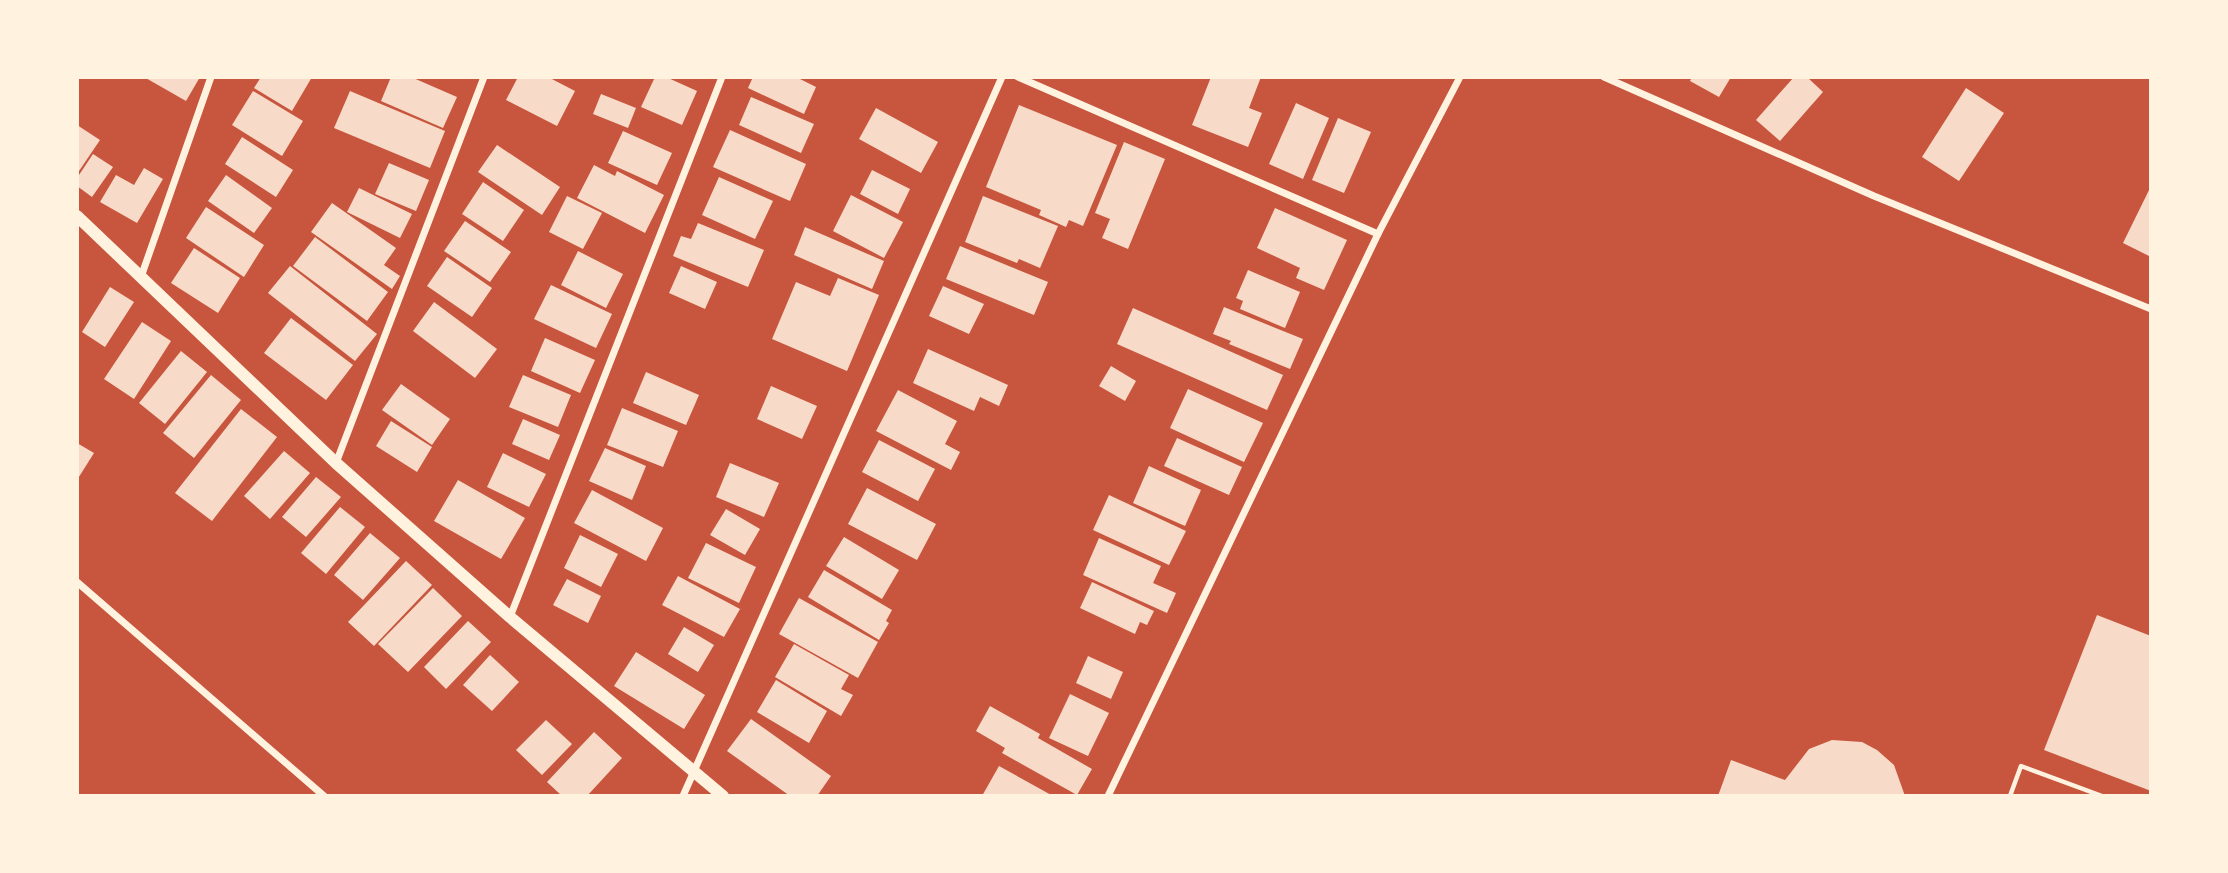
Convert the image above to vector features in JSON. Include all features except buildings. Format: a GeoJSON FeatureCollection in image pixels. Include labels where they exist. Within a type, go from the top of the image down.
{"type":"FeatureCollection","features":[{"type":"Feature","properties":{"kind":"street"},"geometry":{"type":"LineString","coordinates":[[141,278],[211,77]]}},
{"type":"Feature","properties":{"kind":"street"},"geometry":{"type":"LineString","coordinates":[[337,463],[484,77]]}},
{"type":"Feature","properties":{"kind":"street"},"geometry":{"type":"LineString","coordinates":[[510,617],[722,77]]}},
{"type":"Feature","properties":{"kind":"street"},"geometry":{"type":"LineString","coordinates":[[683,796],[1002,77]]}},
{"type":"Feature","properties":{"kind":"street"},"geometry":{"type":"LineString","coordinates":[[1018,77],[1378,234]]}},
{"type":"Feature","properties":{"kind":"street"},"geometry":{"type":"LineString","coordinates":[[1108,796],[1378,234],[1460,77]]}},
{"type":"Feature","properties":{"kind":"street"},"geometry":{"type":"LineString","coordinates":[[1604,77],[1874,195],[2151,309]]}},
{"type":"Feature","properties":{"kind":"street"},"geometry":{"type":"LineString","coordinates":[[77,216],[337,463],[510,617],[723,796]]}},
{"type":"Feature","properties":{"kind":"street"},"geometry":{"type":"LineString","coordinates":[[77,582],[324,796]]}},
{"type":"Feature","properties":{"kind":"path"},"geometry":{"type":"LineString","coordinates":[[2010,796],[2021,766],[2102,796]]}}]}
